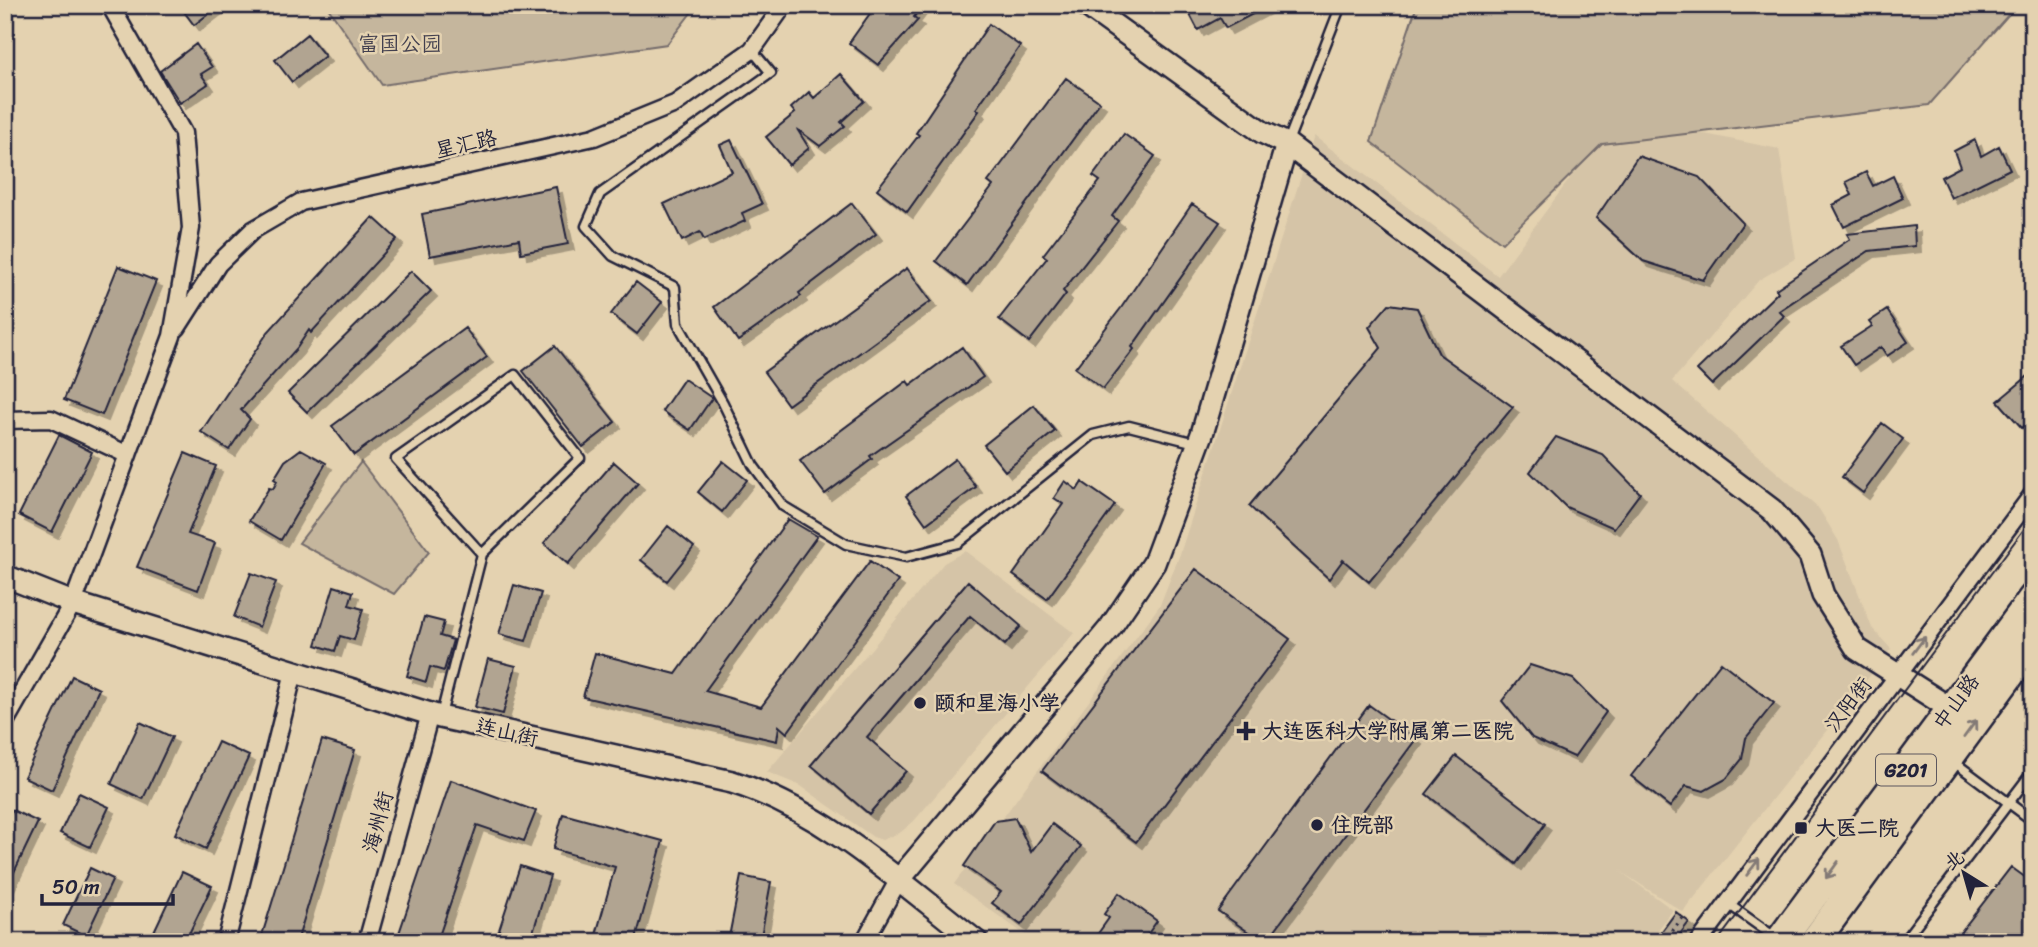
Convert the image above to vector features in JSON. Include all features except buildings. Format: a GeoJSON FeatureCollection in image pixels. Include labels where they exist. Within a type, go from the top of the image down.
{"type":"FeatureCollection","features":[{"type":"Feature","properties":{"kind":"highway","name":"中山路"},"geometry":{"type":"LineString","coordinates":[[1779,941],[2033,598]]}},
{"type":"Feature","properties":{"kind":"highway","name":"中山路"},"geometry":{"type":"LineString","coordinates":[[1814,942],[2033,643]]}},
{"type":"Feature","properties":{"kind":"street"},"geometry":{"type":"LineString","coordinates":[[5,722],[73,603],[172,336],[191,228],[183,133],[114,12],[95,5]]}},
{"type":"Feature","properties":{"kind":"street","name":"星汇路"},"geometry":{"type":"LineString","coordinates":[[172,336],[218,264],[253,230],[301,202],[594,137],[675,104],[752,50],[784,5]]}},
{"type":"Feature","properties":{"kind":"street"},"geometry":{"type":"LineString","coordinates":[[1086,5],[1262,132],[1287,144],[1773,510],[1810,555],[1823,595],[1857,649],[1951,709]]}},
{"type":"Feature","properties":{"kind":"street"},"geometry":{"type":"LineString","coordinates":[[864,942],[898,881],[1110,628],[1154,563],[1199,444],[1287,144]]}},
{"type":"Feature","properties":{"kind":"street"},"geometry":{"type":"LineString","coordinates":[[5,420],[51,419],[128,455]]}},
{"type":"Feature","properties":{"kind":"street","name":"汉阳街"},"geometry":{"type":"LineString","coordinates":[[1699,942],[2033,494]]}},
{"type":"Feature","properties":{"kind":"street","name":"连山街"},"geometry":{"type":"LineString","coordinates":[[5,576],[73,603],[435,716],[732,782],[769,794],[800,810],[898,881],[970,940]]}},
{"type":"Feature","properties":{"kind":"street"},"geometry":{"type":"LineString","coordinates":[[226,942],[294,672]]}},
{"type":"Feature","properties":{"kind":"street","name":"海州街"},"geometry":{"type":"LineString","coordinates":[[367,942],[435,716]]}},
{"type":"Feature","properties":{"kind":"lane"},"geometry":{"type":"LineString","coordinates":[[1287,144],[1341,5]]}},
{"type":"Feature","properties":{"kind":"lane"},"geometry":{"type":"LineString","coordinates":[[752,50],[771,73],[600,194],[586,226],[613,256],[675,287],[678,324],[723,403],[753,465],[783,506],[846,544],[906,557],[958,543],[1002,511],[1093,435],[1129,426],[1199,444]]}},
{"type":"Feature","properties":{"kind":"lane"},"geometry":{"type":"LineString","coordinates":[[435,716],[482,554],[580,457],[515,375],[396,459],[482,554]]}},
{"type":"Feature","properties":{"kind":"lane"},"geometry":{"type":"LineString","coordinates":[[1949,758],[2033,821]]}},
{"type":"Feature","properties":{"kind":"lane"},"geometry":{"type":"LineString","coordinates":[[1903,942],[2033,771]]}},
{"type":"Feature","properties":{"kind":"lane"},"geometry":{"type":"LineString","coordinates":[[1727,903],[1779,941]]}},
{"type":"Feature","properties":{"kind":"path"},"geometry":{"type":"LineString","coordinates":[[1664,942],[1683,917]]}},
{"type":"Feature","properties":{"kind":"shaded area"},"geometry":{"type":"Polygon","coordinates":[[[1616,116],[1779,149],[1796,258],[1759,280],[1672,381],[1819,509],[1838,540],[1872,628],[1891,649],[1683,912],[1620,871],[1673,910],[1649,942],[1035,942],[954,884],[1160,605],[1180,554],[1314,136],[1498,276],[1616,116]]]}},
{"type":"Feature","properties":{"kind":"shaded area","name":"颐和星海小学"},"geometry":{"type":"Polygon","coordinates":[[[965,551],[1074,633],[914,821],[901,832],[882,840],[873,837],[801,786],[767,772],[944,563],[965,551]]]}},
{"type":"Feature","properties":{"kind":"green space","name":"富国公园"},"geometry":{"type":"Polygon","coordinates":[[[326,5],[697,5],[667,44],[382,85],[326,5]]]}},
{"type":"Feature","properties":{"kind":"green space"},"geometry":{"type":"Polygon","coordinates":[[[1417,5],[2017,5],[1929,105],[1602,144],[1502,243],[1371,142],[1417,5]]]}},
{"type":"Feature","properties":{"kind":"green space"},"geometry":{"type":"Polygon","coordinates":[[[361,462],[429,552],[394,594],[299,543],[361,462]]]}},
{"type":"Feature","properties":{"kind":"tram line"},"geometry":{"type":"LineString","coordinates":[[1717,942],[2033,517]]}},
{"type":"Feature","properties":{"kind":"place","name":"颐和星海小学"},"geometry":{"type":"Point","coordinates":[920,703]}},
{"type":"Feature","properties":{"kind":"place","name":"大连医科大学附属第二医院"},"geometry":{"type":"Point","coordinates":[1246,731]}},
{"type":"Feature","properties":{"kind":"place","name":"住院部"},"geometry":{"type":"Point","coordinates":[1317,825]}},
{"type":"Feature","properties":{"kind":"place","name":"大医二院"},"geometry":{"type":"Point","coordinates":[1801,828]}}]}
